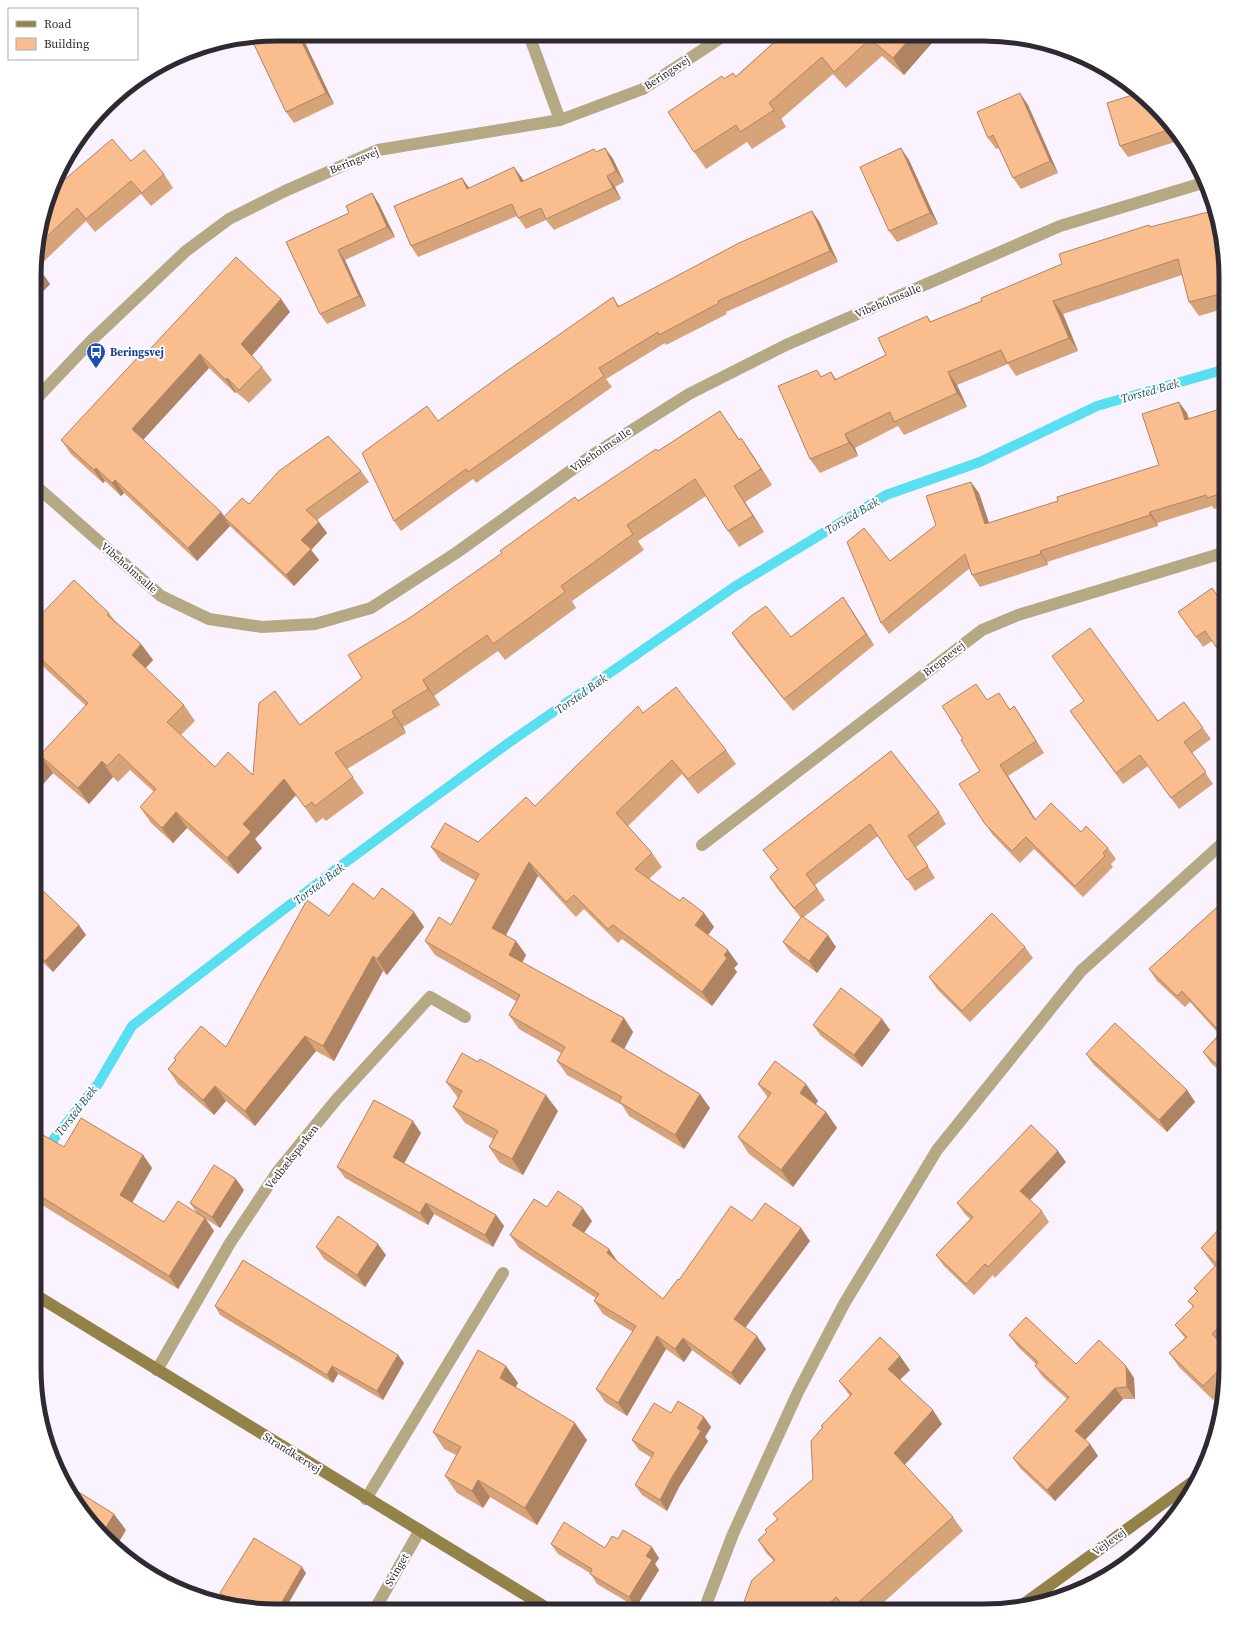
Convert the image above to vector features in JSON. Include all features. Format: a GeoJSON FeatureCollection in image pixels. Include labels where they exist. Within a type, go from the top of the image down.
{"type":"FeatureCollection","features":[{"type":"Feature","properties":{"kind":"main road","name":"Strandkærvej"},"geometry":{"type":"LineString","coordinates":[[41,1298],[366,1499],[420,1530],[540,1604]]}},
{"type":"Feature","properties":{"kind":"main road","name":"Vejlevej"},"geometry":{"type":"LineString","coordinates":[[1031,1599],[1187,1486]]}},
{"type":"Feature","properties":{"kind":"street"},"geometry":{"type":"LineString","coordinates":[[531,41],[560,120]]}},
{"type":"Feature","properties":{"kind":"street","name":"Beringsvej"},"geometry":{"type":"LineString","coordinates":[[41,395],[94,338],[180,257],[229,219],[285,191],[378,150],[560,120],[643,88],[716,41]]}},
{"type":"Feature","properties":{"kind":"street","name":"Vibeholmsalle"},"geometry":{"type":"LineString","coordinates":[[41,490],[161,596],[209,619],[262,627],[315,624],[371,608],[456,553],[600,450],[689,394],[786,345],[1060,226],[1200,184]]}},
{"type":"Feature","properties":{"kind":"street","name":"Bregnevej"},"geometry":{"type":"LineString","coordinates":[[702,845],[982,630],[1018,615],[1219,554]]}},
{"type":"Feature","properties":{"kind":"street"},"geometry":{"type":"LineString","coordinates":[[706,1604],[734,1534],[798,1392],[844,1304],[937,1150],[1081,972],[1219,846]]}},
{"type":"Feature","properties":{"kind":"street","name":"Vedbæksparken"},"geometry":{"type":"LineString","coordinates":[[157,1370],[230,1243],[278,1172],[336,1100],[430,997],[465,1017]]}},
{"type":"Feature","properties":{"kind":"street"},"geometry":{"type":"LineString","coordinates":[[366,1499],[503,1273]]}},
{"type":"Feature","properties":{"kind":"street","name":"Svinget"},"geometry":{"type":"LineString","coordinates":[[378,1604],[420,1530]]}},
{"type":"Feature","properties":{"kind":"building"},"geometry":{"type":"Polygon","coordinates":[[[301,41],[326,93],[286,112],[253,43],[301,41]]]}},
{"type":"Feature","properties":{"kind":"building"},"geometry":{"type":"Polygon","coordinates":[[[775,41],[868,41],[834,72],[822,57],[769,103],[774,110],[740,132],[736,125],[694,152],[668,112],[722,76],[724,79],[733,73],[736,77],[775,41]]]}},
{"type":"Feature","properties":{"kind":"building"},"geometry":{"type":"Polygon","coordinates":[[[872,41],[908,41],[893,58],[872,41]]]}},
{"type":"Feature","properties":{"kind":"building"},"geometry":{"type":"Polygon","coordinates":[[[1020,93],[1050,161],[1013,178],[993,135],[988,138],[977,112],[1020,93]]]}},
{"type":"Feature","properties":{"kind":"building"},"geometry":{"type":"Polygon","coordinates":[[[1133,95],[1161,121],[1168,130],[1120,146],[1107,103],[1133,95]]]}},
{"type":"Feature","properties":{"kind":"building"},"geometry":{"type":"Polygon","coordinates":[[[112,139],[131,161],[144,150],[164,174],[142,193],[131,181],[86,219],[77,208],[44,239],[49,216],[60,184],[112,139]]]}},
{"type":"Feature","properties":{"kind":"building"},"geometry":{"type":"Polygon","coordinates":[[[605,148],[616,171],[607,176],[613,188],[546,219],[541,208],[518,218],[512,204],[411,246],[394,206],[462,178],[467,189],[514,167],[521,182],[594,149],[596,152],[605,148]]]}},
{"type":"Feature","properties":{"kind":"building"},"geometry":{"type":"Polygon","coordinates":[[[901,148],[930,213],[889,231],[860,167],[901,148]]]}},
{"type":"Feature","properties":{"kind":"building"},"geometry":{"type":"Polygon","coordinates":[[[372,193],[387,227],[338,250],[359,296],[320,314],[286,242],[349,213],[346,206],[372,193]]]}},
{"type":"Feature","properties":{"kind":"building"},"geometry":{"type":"Polygon","coordinates":[[[812,211],[830,251],[718,301],[719,303],[659,335],[658,332],[599,368],[604,376],[468,472],[466,469],[394,521],[362,453],[427,406],[438,421],[613,297],[618,307],[739,243],[812,211]]]}},
{"type":"Feature","properties":{"kind":"building"},"geometry":{"type":"Polygon","coordinates":[[[1210,212],[1217,246],[1219,294],[1189,302],[1178,259],[1053,301],[1069,338],[1007,363],[1001,350],[948,372],[957,393],[894,422],[890,412],[845,434],[849,443],[810,459],[778,386],[817,370],[821,377],[831,372],[835,380],[886,355],[878,338],[927,316],[930,322],[982,301],[981,298],[1062,264],[1059,254],[1149,225],[1150,227],[1210,212]]]}},
{"type":"Feature","properties":{"kind":"building"},"geometry":{"type":"Polygon","coordinates":[[[236,257],[281,299],[241,344],[262,367],[239,390],[227,378],[226,380],[200,354],[132,429],[221,512],[188,548],[115,480],[112,483],[96,468],[94,470],[61,440],[139,356],[141,358],[151,348],[236,257]]]}},
{"type":"Feature","properties":{"kind":"building"},"geometry":{"type":"Polygon","coordinates":[[[1179,402],[1185,420],[1219,409],[1219,494],[1207,498],[1206,495],[1150,512],[1150,515],[1040,551],[1041,554],[972,575],[965,554],[881,623],[847,542],[864,528],[890,561],[936,525],[926,496],[971,482],[985,524],[1058,501],[1057,497],[1159,465],[1142,414],[1179,402]]]}},
{"type":"Feature","properties":{"kind":"building"},"geometry":{"type":"Polygon","coordinates":[[[720,411],[739,440],[741,438],[761,469],[734,486],[753,516],[728,531],[695,479],[627,525],[633,534],[561,586],[565,592],[493,644],[487,635],[423,680],[428,689],[392,711],[395,717],[335,753],[353,777],[315,806],[312,802],[305,807],[284,779],[243,824],[251,832],[227,858],[176,812],[162,828],[140,807],[156,789],[119,754],[107,766],[102,761],[78,788],[42,757],[41,758],[41,754],[88,703],[41,659],[41,615],[74,580],[109,613],[107,615],[141,644],[132,655],[184,705],[167,722],[215,767],[228,752],[253,775],[259,703],[275,691],[300,725],[362,678],[348,655],[411,617],[502,553],[500,551],[575,497],[578,501],[656,449],[658,451],[720,411]]]}},
{"type":"Feature","properties":{"kind":"building"},"geometry":{"type":"Polygon","coordinates":[[[328,436],[361,471],[306,510],[319,522],[301,540],[311,549],[286,575],[224,517],[242,498],[249,504],[279,471],[328,436]]]}},
{"type":"Feature","properties":{"kind":"building"},"geometry":{"type":"Polygon","coordinates":[[[1212,588],[1219,598],[1219,651],[1205,631],[1196,637],[1178,612],[1212,588]]]}},
{"type":"Feature","properties":{"kind":"building"},"geometry":{"type":"Polygon","coordinates":[[[843,597],[866,634],[784,699],[732,633],[751,616],[766,606],[791,637],[843,597]]]}},
{"type":"Feature","properties":{"kind":"building"},"geometry":{"type":"Polygon","coordinates":[[[1090,628],[1158,721],[1184,702],[1203,728],[1184,742],[1206,772],[1171,798],[1140,755],[1116,773],[1070,711],[1084,701],[1052,656],[1090,628]]]}},
{"type":"Feature","properties":{"kind":"building"},"geometry":{"type":"Polygon","coordinates":[[[976,684],[987,700],[999,693],[1010,710],[1014,706],[1036,741],[1000,765],[1035,820],[1051,803],[1081,832],[1086,826],[1108,848],[1103,853],[1105,856],[1075,886],[1026,837],[1012,851],[985,824],[959,784],[980,771],[961,740],[963,739],[942,706],[976,684]]]}},
{"type":"Feature","properties":{"kind":"building"},"geometry":{"type":"Polygon","coordinates":[[[676,687],[726,750],[688,779],[672,760],[616,813],[652,853],[635,869],[680,901],[683,897],[704,913],[695,925],[728,950],[724,955],[727,958],[702,992],[613,925],[608,929],[574,895],[566,902],[529,862],[492,928],[516,941],[509,955],[624,1018],[611,1041],[700,1094],[675,1135],[619,1102],[622,1097],[557,1061],[565,1047],[509,1015],[520,995],[425,941],[439,917],[451,925],[479,874],[431,847],[445,823],[478,842],[526,797],[535,806],[638,706],[643,713],[676,687]]]}},
{"type":"Feature","properties":{"kind":"building"},"geometry":{"type":"Polygon","coordinates":[[[891,751],[939,812],[908,836],[928,866],[907,880],[870,824],[806,874],[817,889],[794,908],[770,877],[778,869],[763,850],[891,751]]]}},
{"type":"Feature","properties":{"kind":"building"},"geometry":{"type":"Polygon","coordinates":[[[353,883],[374,899],[382,888],[414,912],[377,959],[373,956],[323,1046],[305,1036],[245,1111],[215,1086],[203,1100],[168,1069],[176,1060],[174,1058],[201,1026],[226,1047],[307,900],[329,916],[353,883]]]}},
{"type":"Feature","properties":{"kind":"building"},"geometry":{"type":"Polygon","coordinates":[[[41,889],[79,925],[45,961],[41,957],[41,889]]]}},
{"type":"Feature","properties":{"kind":"building"},"geometry":{"type":"Polygon","coordinates":[[[1219,905],[1219,1031],[1182,991],[1177,996],[1149,969],[1219,905]]]}},
{"type":"Feature","properties":{"kind":"building"},"geometry":{"type":"Polygon","coordinates":[[[992,913],[1025,947],[962,1011],[929,977],[992,913]]]}},
{"type":"Feature","properties":{"kind":"building"},"geometry":{"type":"Polygon","coordinates":[[[802,916],[828,935],[809,961],[783,942],[802,916]]]}},
{"type":"Feature","properties":{"kind":"building"},"geometry":{"type":"Polygon","coordinates":[[[841,988],[882,1019],[854,1055],[813,1025],[841,988]]]}},
{"type":"Feature","properties":{"kind":"building"},"geometry":{"type":"Polygon","coordinates":[[[1115,1023],[1187,1090],[1159,1120],[1086,1054],[1115,1023]]]}},
{"type":"Feature","properties":{"kind":"building"},"geometry":{"type":"Polygon","coordinates":[[[1219,1035],[1219,1067],[1203,1052],[1219,1035]]]}},
{"type":"Feature","properties":{"kind":"building"},"geometry":{"type":"Polygon","coordinates":[[[462,1053],[478,1062],[480,1059],[546,1095],[512,1159],[489,1147],[498,1131],[453,1107],[462,1091],[446,1082],[462,1053]]]}},
{"type":"Feature","properties":{"kind":"building"},"geometry":{"type":"Polygon","coordinates":[[[775,1061],[806,1084],[800,1093],[826,1112],[781,1170],[738,1137],[771,1093],[758,1084],[775,1061]]]}},
{"type":"Feature","properties":{"kind":"building"},"geometry":{"type":"Polygon","coordinates":[[[374,1100],[413,1121],[393,1157],[496,1215],[485,1235],[426,1203],[420,1213],[337,1167],[374,1100]]]}},
{"type":"Feature","properties":{"kind":"building"},"geometry":{"type":"Polygon","coordinates":[[[81,1118],[143,1155],[120,1195],[164,1222],[178,1201],[205,1218],[169,1276],[41,1196],[41,1138],[43,1135],[64,1147],[81,1118]]]}},
{"type":"Feature","properties":{"kind":"building"},"geometry":{"type":"Polygon","coordinates":[[[1031,1125],[1058,1151],[1020,1191],[1042,1211],[988,1267],[985,1264],[966,1284],[936,1255],[973,1217],[957,1203],[1031,1125]]]}},
{"type":"Feature","properties":{"kind":"building"},"geometry":{"type":"Polygon","coordinates":[[[214,1165],[236,1179],[212,1217],[190,1203],[214,1165]]]}},
{"type":"Feature","properties":{"kind":"building"},"geometry":{"type":"Polygon","coordinates":[[[558,1191],[583,1208],[572,1225],[609,1249],[607,1253],[663,1299],[678,1279],[679,1280],[731,1206],[752,1221],[765,1203],[801,1228],[734,1319],[757,1336],[731,1373],[683,1338],[675,1349],[657,1336],[618,1403],[596,1389],[636,1326],[594,1301],[599,1294],[510,1235],[534,1199],[547,1207],[558,1191]]]}},
{"type":"Feature","properties":{"kind":"building"},"geometry":{"type":"Polygon","coordinates":[[[338,1216],[378,1244],[357,1275],[316,1247],[338,1216]]]}},
{"type":"Feature","properties":{"kind":"building"},"geometry":{"type":"Polygon","coordinates":[[[1219,1229],[1219,1326],[1212,1334],[1219,1342],[1219,1370],[1203,1386],[1169,1353],[1187,1337],[1175,1325],[1194,1306],[1188,1301],[1198,1291],[1194,1288],[1217,1264],[1201,1248],[1219,1229]]]}},
{"type":"Feature","properties":{"kind":"building"},"geometry":{"type":"Polygon","coordinates":[[[243,1260],[398,1355],[377,1391],[332,1366],[327,1375],[215,1306],[243,1260]]]}},
{"type":"Feature","properties":{"kind":"building"},"geometry":{"type":"Polygon","coordinates":[[[1026,1317],[1076,1364],[1099,1340],[1126,1366],[1127,1387],[1115,1388],[1075,1431],[1090,1444],[1047,1490],[1013,1458],[1069,1397],[1035,1366],[1038,1362],[1009,1335],[1026,1317]]]}},
{"type":"Feature","properties":{"kind":"building"},"geometry":{"type":"Polygon","coordinates":[[[880,1337],[900,1356],[888,1369],[933,1410],[894,1453],[953,1517],[857,1604],[842,1604],[836,1597],[828,1604],[743,1604],[752,1580],[775,1560],[758,1540],[767,1532],[765,1530],[778,1519],[773,1514],[813,1479],[811,1441],[823,1427],[821,1426],[852,1394],[839,1381],[880,1337]]]}},
{"type":"Feature","properties":{"kind":"building"},"geometry":{"type":"Polygon","coordinates":[[[478,1350],[506,1366],[500,1378],[575,1423],[525,1508],[478,1480],[472,1491],[445,1476],[461,1447],[433,1432],[478,1350]]]}},
{"type":"Feature","properties":{"kind":"building"},"geometry":{"type":"Polygon","coordinates":[[[678,1401],[704,1417],[697,1428],[701,1431],[672,1477],[660,1500],[635,1485],[654,1453],[632,1440],[654,1403],[671,1413],[678,1401]]]}},
{"type":"Feature","properties":{"kind":"building"},"geometry":{"type":"Polygon","coordinates":[[[76,1490],[114,1514],[104,1529],[90,1512],[76,1490]]]}},
{"type":"Feature","properties":{"kind":"building"},"geometry":{"type":"Polygon","coordinates":[[[564,1522],[605,1548],[612,1536],[618,1539],[623,1530],[652,1547],[646,1556],[652,1560],[629,1597],[590,1574],[592,1569],[551,1544],[564,1522]]]}},
{"type":"Feature","properties":{"kind":"building"},"geometry":{"type":"Polygon","coordinates":[[[254,1538],[302,1567],[281,1604],[246,1602],[229,1599],[220,1593],[254,1538]]]}},
{"type":"Feature","properties":{"kind":"waterway","name":"Torsted Bæk"},"geometry":{"type":"LineString","coordinates":[[45,1150],[98,1084],[132,1026],[335,870],[507,744],[734,587],[886,495],[980,462],[1097,406],[1219,371]]}},
{"type":"Feature","properties":{"kind":"place","name":"Beringsvej"},"geometry":{"type":"Point","coordinates":[96,369]}}]}
